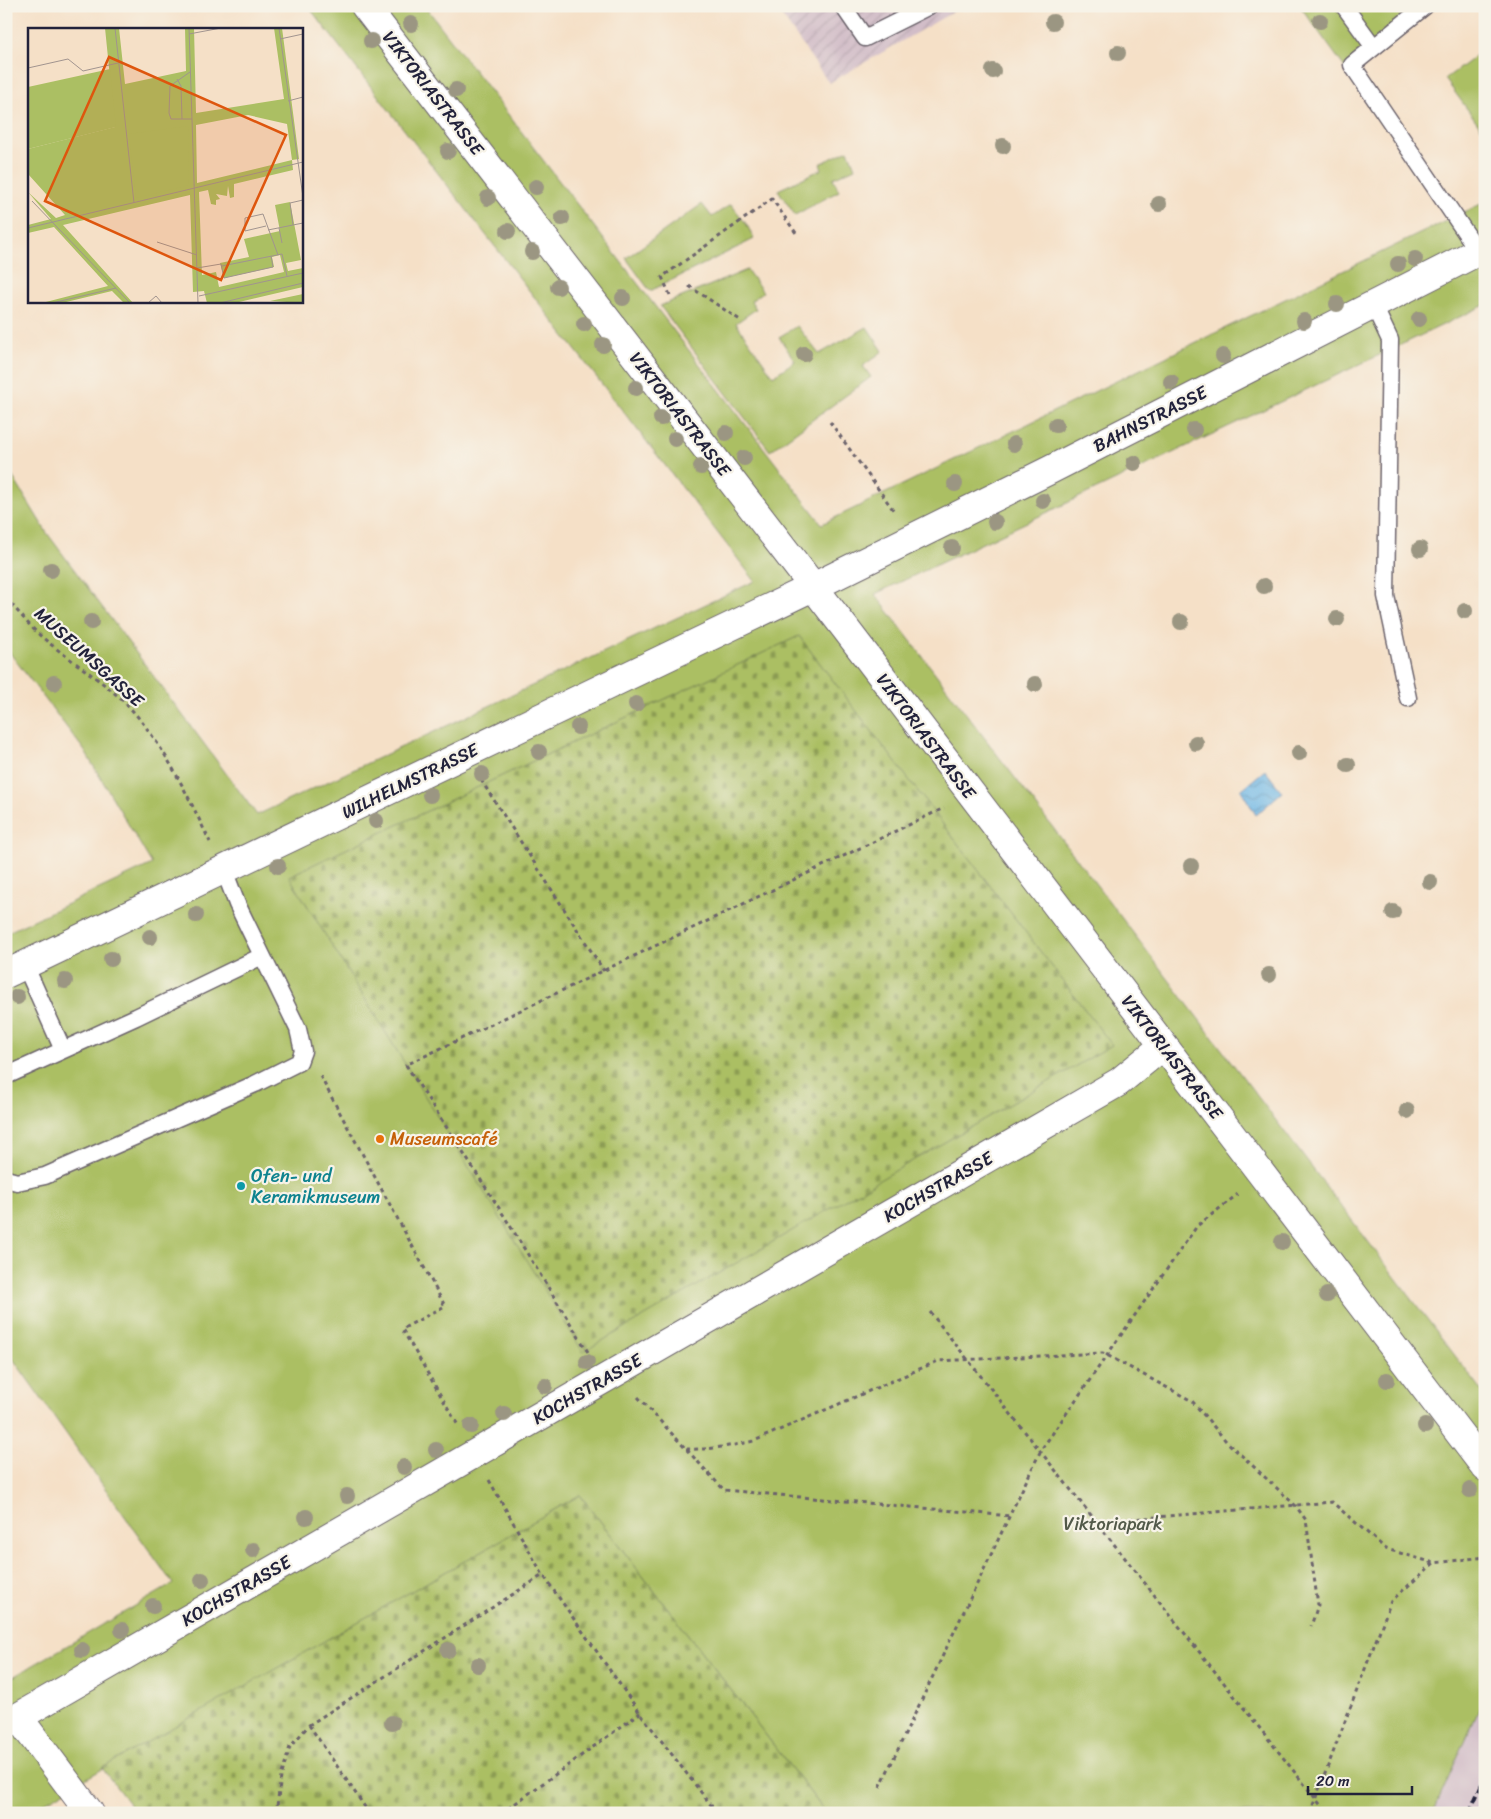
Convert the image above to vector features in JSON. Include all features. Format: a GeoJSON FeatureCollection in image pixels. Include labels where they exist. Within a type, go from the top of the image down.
{"type":"FeatureCollection","features":[{"type":"Feature","properties":{"kind":"street","name":"VIKTORIASTRASSE"},"geometry":{"type":"LineString","coordinates":[[365,6],[813,587],[1485,1467]]}},
{"type":"Feature","properties":{"kind":"street","name":"BAHNSTRASSE"},"geometry":{"type":"LineString","coordinates":[[813,587],[1050,470],[1482,249]]}},
{"type":"Feature","properties":{"kind":"street","name":"WILHELMSTRASSE"},"geometry":{"type":"LineString","coordinates":[[16,970],[813,587]]}},
{"type":"Feature","properties":{"kind":"street","name":"KOCHSTRASSE"},"geometry":{"type":"LineString","coordinates":[[12,1720],[1120,1082],[1163,1046]]}},
{"type":"Feature","properties":{"kind":"street"},"geometry":{"type":"LineString","coordinates":[[12,1720],[90,1813]]}},
{"type":"Feature","properties":{"kind":"lane"},"geometry":{"type":"LineString","coordinates":[[843,6],[865,38],[929,6]]}},
{"type":"Feature","properties":{"kind":"lane"},"geometry":{"type":"LineString","coordinates":[[1344,6],[1373,46]]}},
{"type":"Feature","properties":{"kind":"lane"},"geometry":{"type":"LineString","coordinates":[[1425,6],[1373,46],[1352,65],[1482,249]]}},
{"type":"Feature","properties":{"kind":"lane"},"geometry":{"type":"LineString","coordinates":[[1373,304],[1390,340],[1386,596],[1408,698]]}},
{"type":"Feature","properties":{"kind":"lane"},"geometry":{"type":"LineString","coordinates":[[6,1179],[17,1182],[45,1176],[255,1084],[299,1062],[303,1051],[298,1029],[237,904],[224,870]]}},
{"type":"Feature","properties":{"kind":"lane"},"geometry":{"type":"LineString","coordinates":[[6,1076],[262,956]]}},
{"type":"Feature","properties":{"kind":"lane"},"geometry":{"type":"LineString","coordinates":[[16,970],[63,1050]]}},
{"type":"Feature","properties":{"kind":"path"},"geometry":{"type":"LineString","coordinates":[[670,295],[662,277],[772,198],[796,233]]}},
{"type":"Feature","properties":{"kind":"path"},"geometry":{"type":"LineString","coordinates":[[689,286],[740,320]]}},
{"type":"Feature","properties":{"kind":"path"},"geometry":{"type":"LineString","coordinates":[[830,422],[913,538]]}},
{"type":"Feature","properties":{"kind":"path","name":"MUSEUMSGASSE"},"geometry":{"type":"LineString","coordinates":[[6,598],[40,636],[95,677],[130,708],[159,744],[191,802],[224,870]]}},
{"type":"Feature","properties":{"kind":"path"},"geometry":{"type":"LineString","coordinates":[[462,756],[484,784],[604,971]]}},
{"type":"Feature","properties":{"kind":"path"},"geometry":{"type":"LineString","coordinates":[[972,795],[406,1065],[609,1376],[686,1449],[724,1490],[1010,1516]]}},
{"type":"Feature","properties":{"kind":"path"},"geometry":{"type":"LineString","coordinates":[[318,1072],[445,1306],[402,1330],[543,1575],[640,1713],[717,1813]]}},
{"type":"Feature","properties":{"kind":"path"},"geometry":{"type":"LineString","coordinates":[[880,1787],[1041,1450],[1197,1226],[1262,1175]]}},
{"type":"Feature","properties":{"kind":"path"},"geometry":{"type":"LineString","coordinates":[[930,1312],[1327,1813]]}},
{"type":"Feature","properties":{"kind":"path"},"geometry":{"type":"LineString","coordinates":[[686,1449],[704,1450],[730,1447],[777,1432],[792,1423],[878,1386],[895,1381],[938,1361],[1103,1353],[1192,1402],[1226,1441],[1295,1506],[1306,1520],[1318,1605],[1311,1626]]}},
{"type":"Feature","properties":{"kind":"path"},"geometry":{"type":"LineString","coordinates":[[1098,1522],[1332,1502],[1386,1550],[1434,1563],[1485,1557]]}},
{"type":"Feature","properties":{"kind":"path"},"geometry":{"type":"LineString","coordinates":[[1310,1813],[1391,1601],[1434,1563]]}},
{"type":"Feature","properties":{"kind":"path"},"geometry":{"type":"LineString","coordinates":[[276,1813],[281,1777],[290,1747],[309,1725],[543,1575]]}},
{"type":"Feature","properties":{"kind":"path"},"geometry":{"type":"LineString","coordinates":[[502,1813],[640,1713]]}},
{"type":"Feature","properties":{"kind":"path"},"geometry":{"type":"LineString","coordinates":[[309,1725],[369,1813]]}},
{"type":"Feature","properties":{"kind":"shaded area"},"geometry":{"type":"Polygon","coordinates":[[[775,6],[963,6],[829,83],[775,6]]]}},
{"type":"Feature","properties":{"kind":"shaded area"},"geometry":{"type":"Polygon","coordinates":[[[1485,1696],[1485,1813],[1433,1813],[1485,1696]]]}},
{"type":"Feature","properties":{"kind":"green space","name":"Viktoriapark"},"geometry":{"type":"Polygon","coordinates":[[[308,6],[425,6],[822,524],[1485,202],[1485,305],[875,594],[1485,1395],[1485,1696],[1433,1813],[826,1813],[580,1495],[26,1813],[6,1813],[6,1681],[173,1584],[6,1349],[6,933],[152,864],[84,750],[6,648],[6,466],[47,533],[257,815],[755,581],[308,6]]]}},
{"type":"Feature","properties":{"kind":"green space"},"geometry":{"type":"Polygon","coordinates":[[[1300,6],[1436,6],[1348,72],[1300,6]]]}},
{"type":"Feature","properties":{"kind":"green space"},"geometry":{"type":"Polygon","coordinates":[[[1485,49],[1485,133],[1445,79],[1485,49]]]}},
{"type":"Feature","properties":{"kind":"green space"},"geometry":{"type":"Polygon","coordinates":[[[848,150],[855,168],[833,178],[839,191],[795,215],[778,190],[822,169],[820,164],[848,150]]]}},
{"type":"Feature","properties":{"kind":"green space"},"geometry":{"type":"Polygon","coordinates":[[[702,204],[712,217],[731,204],[747,225],[754,239],[650,291],[626,258],[702,204]]]}},
{"type":"Feature","properties":{"kind":"green space"},"geometry":{"type":"Polygon","coordinates":[[[747,270],[763,292],[751,301],[756,309],[736,323],[773,376],[795,361],[779,337],[797,326],[819,354],[867,327],[883,351],[863,366],[871,377],[770,451],[660,306],[747,270]]]}},
{"type":"Feature","properties":{"kind":"green space"},"geometry":{"type":"Polygon","coordinates":[[[799,636],[1112,1045],[583,1352],[289,876],[799,636]]]}},
{"type":"Feature","properties":{"kind":"green space"},"geometry":{"type":"Polygon","coordinates":[[[580,1495],[826,1813],[136,1813],[102,1768],[580,1495]]]}},
{"type":"Feature","properties":{"kind":"water"},"geometry":{"type":"Polygon","coordinates":[[[1265,770],[1282,792],[1256,815],[1241,790],[1265,770]]]}},
{"type":"Feature","properties":{"kind":"railway"},"geometry":{"type":"LineString","coordinates":[[1469,1813],[1485,1777]]}},
{"type":"Feature","properties":{"kind":"place","name":"Museumscafé"},"geometry":{"type":"Point","coordinates":[380,1139]}},
{"type":"Feature","properties":{"kind":"place","name":"Ofen- und Keramikmuseum"},"geometry":{"type":"Point","coordinates":[241,1186]}}]}
